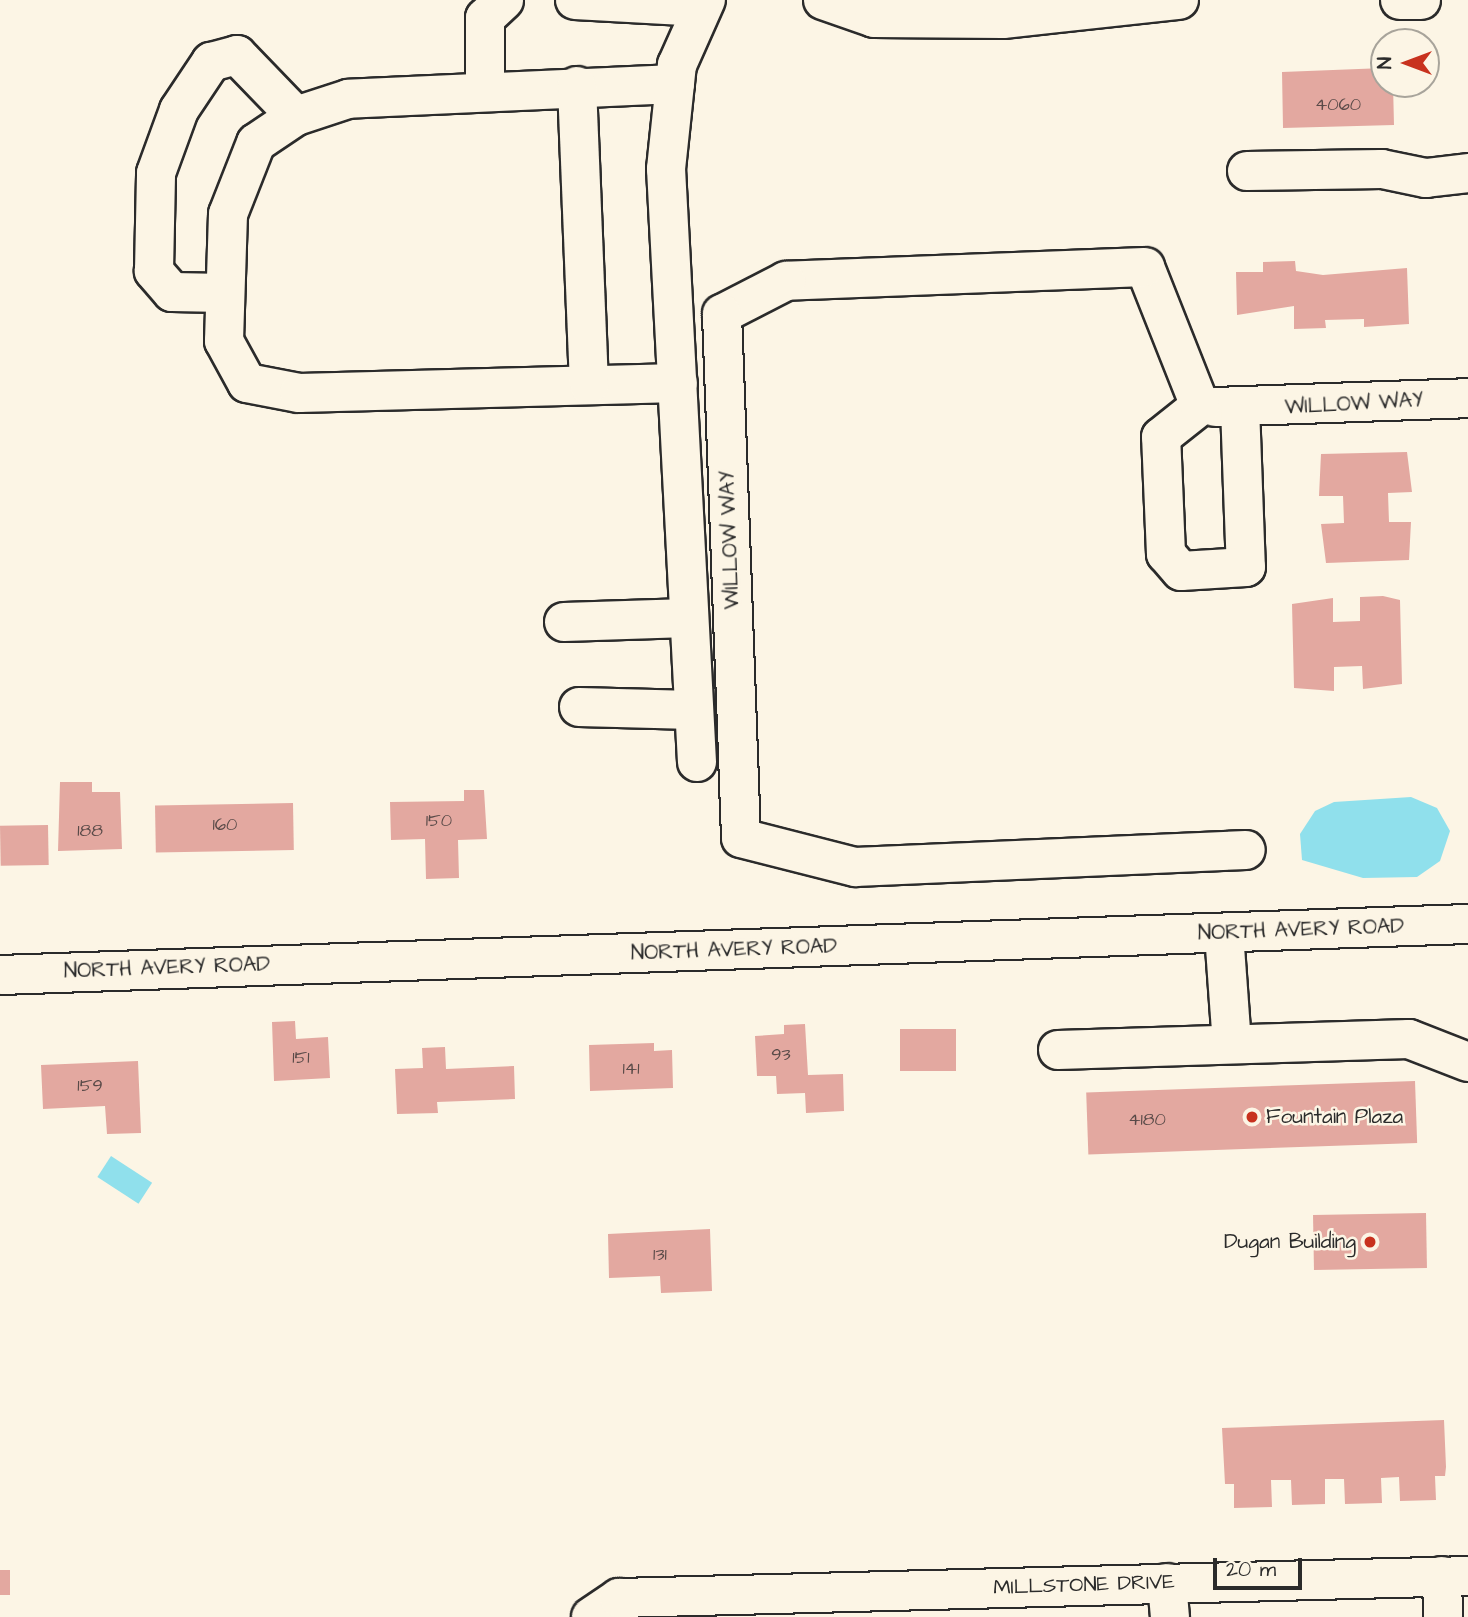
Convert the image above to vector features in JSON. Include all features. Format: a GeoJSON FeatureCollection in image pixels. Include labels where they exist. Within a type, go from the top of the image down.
{"type":"FeatureCollection","features":[{"type":"Feature","properties":{"kind":"street"},"geometry":{"type":"LineString","coordinates":[[485,90],[485,18],[504,0]]}},
{"type":"Feature","properties":{"kind":"street"},"geometry":{"type":"LineString","coordinates":[[575,0],[704,4],[674,84],[666,169],[696,762]]}},
{"type":"Feature","properties":{"kind":"street"},"geometry":{"type":"LineString","coordinates":[[823,0],[874,18],[1003,19],[1126,3],[1179,0]]}},
{"type":"Feature","properties":{"kind":"street"},"geometry":{"type":"LineString","coordinates":[[1400,0],[1421,0]]}},
{"type":"Feature","properties":{"kind":"street"},"geometry":{"type":"LineString","coordinates":[[225,293],[172,292],[154,271],[156,173],[179,110],[211,62],[237,55],[296,116]]}},
{"type":"Feature","properties":{"kind":"street"},"geometry":{"type":"LineString","coordinates":[[674,84],[485,90],[348,99],[296,116],[256,144],[233,202],[225,293],[224,341],[247,383],[299,393],[678,383]]}},
{"type":"Feature","properties":{"kind":"street"},"geometry":{"type":"LineString","coordinates":[[577,86],[589,385]]}},
{"type":"Feature","properties":{"kind":"street"},"geometry":{"type":"LineString","coordinates":[[1247,171],[1382,169],[1426,178],[1468,173]]}},
{"type":"Feature","properties":{"kind":"street","name":"WILLOW WAY"},"geometry":{"type":"LineString","coordinates":[[1246,850],[855,867],[741,838],[722,314],[786,281],[1145,267],[1200,406],[1240,407],[1468,398]]}},
{"type":"Feature","properties":{"kind":"street"},"geometry":{"type":"LineString","coordinates":[[1200,406],[1161,437],[1166,555],[1181,571],[1246,567],[1240,407]]}},
{"type":"Feature","properties":{"kind":"street"},"geometry":{"type":"LineString","coordinates":[[564,622],[688,618]]}},
{"type":"Feature","properties":{"kind":"street"},"geometry":{"type":"LineString","coordinates":[[579,708],[693,710]]}},
{"type":"Feature","properties":{"kind":"street","name":"NORTH AVERY ROAD"},"geometry":{"type":"LineString","coordinates":[[0,975],[1468,924]]}},
{"type":"Feature","properties":{"kind":"street"},"geometry":{"type":"LineString","coordinates":[[1224,933],[1232,1044]]}},
{"type":"Feature","properties":{"kind":"street"},"geometry":{"type":"LineString","coordinates":[[1059,1050],[1409,1038],[1468,1062]]}},
{"type":"Feature","properties":{"kind":"street"},"geometry":{"type":"LineString","coordinates":[[1443,1617],[1455,1576]]}},
{"type":"Feature","properties":{"kind":"street","name":"MILLSTONE DRIVE"},"geometry":{"type":"LineString","coordinates":[[591,1617],[619,1598],[701,1606],[1169,1600],[1455,1576]]}},
{"type":"Feature","properties":{"kind":"water"},"geometry":{"type":"Polygon","coordinates":[[[1411,797],[1437,808],[1450,831],[1440,861],[1417,877],[1363,878],[1302,860],[1300,834],[1315,811],[1334,802],[1411,797]]]}},
{"type":"Feature","properties":{"kind":"water"},"geometry":{"type":"Polygon","coordinates":[[[111,1156],[152,1183],[138,1204],[97,1177],[111,1156]]]}},
{"type":"Feature","properties":{"kind":"building"},"geometry":{"type":"Polygon","coordinates":[[[1370,69],[1370,98],[1393,98],[1394,125],[1283,128],[1282,72],[1370,69]]]}},
{"type":"Feature","properties":{"kind":"building"},"geometry":{"type":"Polygon","coordinates":[[[1295,261],[1296,271],[1323,275],[1407,268],[1409,324],[1364,327],[1364,319],[1325,320],[1326,328],[1294,329],[1294,306],[1237,315],[1236,272],[1263,272],[1263,262],[1295,261]]]}},
{"type":"Feature","properties":{"kind":"building"},"geometry":{"type":"Polygon","coordinates":[[[1407,452],[1412,492],[1388,493],[1389,522],[1411,522],[1409,560],[1326,563],[1321,524],[1344,523],[1343,496],[1319,496],[1321,454],[1407,452]]]}},
{"type":"Feature","properties":{"kind":"building"},"geometry":{"type":"Polygon","coordinates":[[[1383,596],[1400,600],[1402,684],[1363,689],[1362,666],[1334,667],[1334,691],[1294,688],[1292,604],[1333,598],[1333,622],[1360,621],[1360,597],[1383,596]]]}},
{"type":"Feature","properties":{"kind":"building"},"geometry":{"type":"Polygon","coordinates":[[[60,782],[92,782],[92,792],[120,792],[122,849],[58,851],[60,782]]]}},
{"type":"Feature","properties":{"kind":"building"},"geometry":{"type":"Polygon","coordinates":[[[464,790],[484,790],[487,839],[458,840],[459,878],[426,879],[425,839],[391,840],[390,802],[464,801],[464,790]]]}},
{"type":"Feature","properties":{"kind":"building"},"geometry":{"type":"Polygon","coordinates":[[[293,803],[294,850],[156,852],[155,805],[293,803]]]}},
{"type":"Feature","properties":{"kind":"building"},"geometry":{"type":"Polygon","coordinates":[[[48,825],[49,865],[1,866],[0,826],[48,825]]]}},
{"type":"Feature","properties":{"kind":"building"},"geometry":{"type":"Polygon","coordinates":[[[295,1021],[296,1039],[328,1037],[330,1078],[274,1081],[272,1022],[295,1021]]]}},
{"type":"Feature","properties":{"kind":"building"},"geometry":{"type":"Polygon","coordinates":[[[805,1024],[808,1075],[843,1074],[844,1111],[806,1113],[805,1093],[777,1094],[776,1076],[757,1076],[755,1036],[784,1034],[784,1025],[805,1024]]]}},
{"type":"Feature","properties":{"kind":"building"},"geometry":{"type":"Polygon","coordinates":[[[900,1029],[956,1029],[956,1071],[900,1071],[900,1029]]]}},
{"type":"Feature","properties":{"kind":"building"},"geometry":{"type":"Polygon","coordinates":[[[654,1043],[654,1051],[672,1050],[673,1088],[590,1091],[589,1045],[654,1043]]]}},
{"type":"Feature","properties":{"kind":"building"},"geometry":{"type":"Polygon","coordinates":[[[445,1047],[446,1069],[514,1066],[515,1099],[437,1102],[438,1113],[397,1114],[395,1069],[423,1068],[422,1048],[445,1047]]]}},
{"type":"Feature","properties":{"kind":"building"},"geometry":{"type":"Polygon","coordinates":[[[138,1061],[141,1133],[107,1134],[105,1106],[43,1109],[41,1065],[138,1061]]]}},
{"type":"Feature","properties":{"kind":"building","name":"Fountain Plaza"},"geometry":{"type":"Polygon","coordinates":[[[1415,1081],[1417,1143],[1088,1154],[1086,1092],[1415,1081]]]}},
{"type":"Feature","properties":{"kind":"building","name":"Dugan Building"},"geometry":{"type":"Polygon","coordinates":[[[1426,1213],[1427,1268],[1314,1270],[1313,1215],[1426,1213]]]}},
{"type":"Feature","properties":{"kind":"building"},"geometry":{"type":"Polygon","coordinates":[[[710,1229],[712,1291],[661,1293],[660,1276],[609,1278],[608,1234],[710,1229]]]}},
{"type":"Feature","properties":{"kind":"building"},"geometry":{"type":"Polygon","coordinates":[[[1444,1420],[1446,1467],[1445,1476],[1435,1476],[1436,1500],[1400,1501],[1399,1477],[1381,1478],[1382,1503],[1345,1504],[1344,1479],[1325,1479],[1325,1504],[1292,1505],[1291,1480],[1271,1480],[1272,1507],[1234,1508],[1234,1484],[1225,1484],[1222,1428],[1444,1420]]]}},
{"type":"Feature","properties":{"kind":"building"},"geometry":{"type":"Polygon","coordinates":[[[0,1570],[10,1570],[10,1595],[0,1595],[0,1570]]]}},
{"type":"Feature","properties":{"kind":"place","name":"Fountain Plaza"},"geometry":{"type":"Point","coordinates":[1252,1117]}},
{"type":"Feature","properties":{"kind":"place","name":"Dugan Building"},"geometry":{"type":"Point","coordinates":[1370,1242]}}]}
